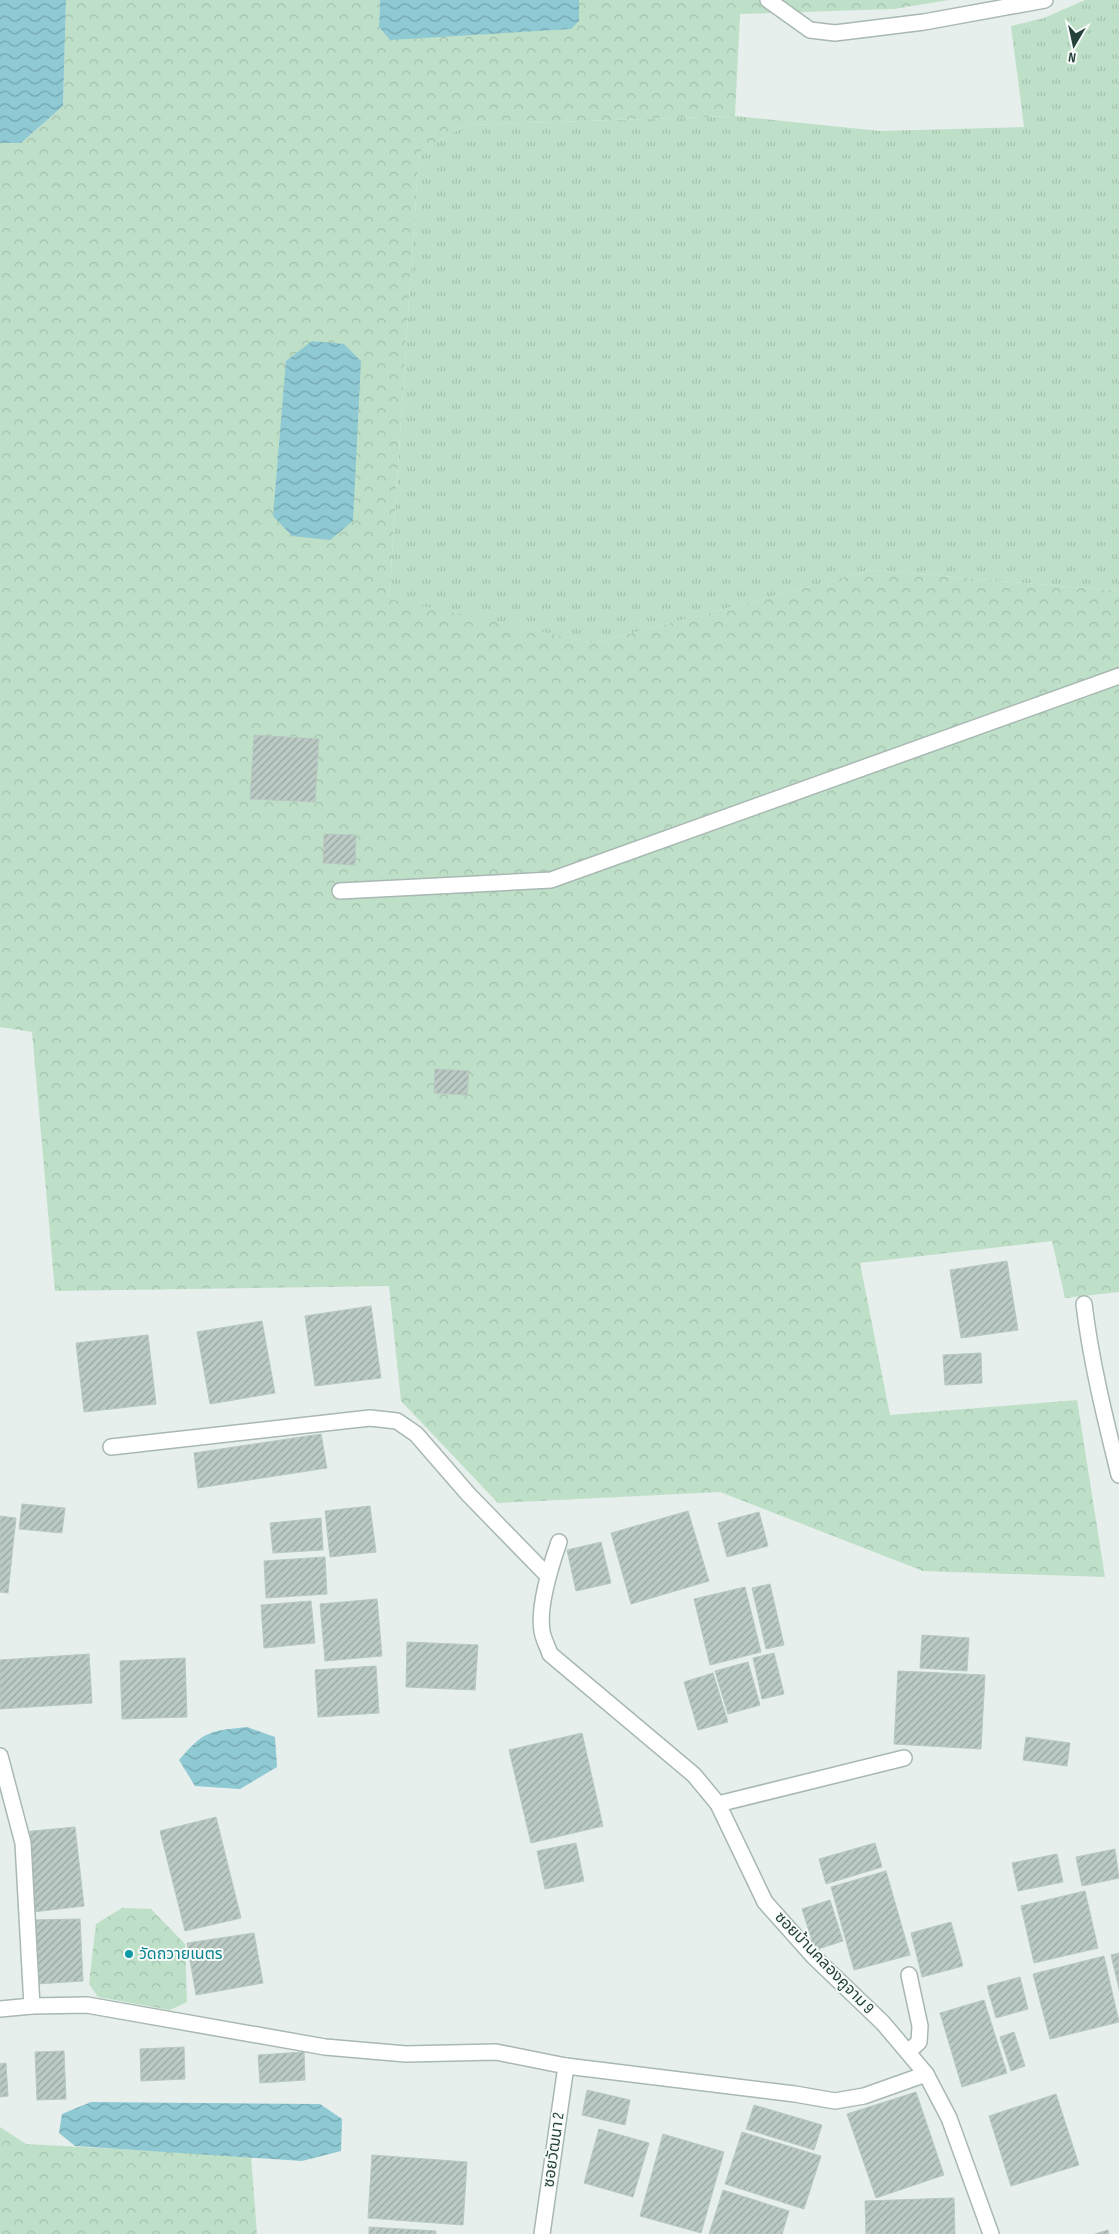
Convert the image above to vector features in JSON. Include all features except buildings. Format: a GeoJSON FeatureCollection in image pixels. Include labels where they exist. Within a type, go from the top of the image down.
{"type":"FeatureCollection","features":[{"type":"Feature","properties":{"kind":"street"},"geometry":{"type":"LineString","coordinates":[[768,0],[810,30],[835,33],[924,22],[1045,0]]}},
{"type":"Feature","properties":{"kind":"street"},"geometry":{"type":"LineString","coordinates":[[340,891],[551,880],[1119,676]]}},
{"type":"Feature","properties":{"kind":"street"},"geometry":{"type":"LineString","coordinates":[[1084,1304],[1088,1341],[1099,1396],[1119,1475]]}},
{"type":"Feature","properties":{"kind":"street"},"geometry":{"type":"LineString","coordinates":[[111,1447],[370,1418],[397,1421],[416,1434],[470,1494],[548,1575]]}},
{"type":"Feature","properties":{"kind":"street","name":"ซอยบ้านคลองคูจาม 9"},"geometry":{"type":"LineString","coordinates":[[559,1542],[548,1575],[542,1631],[550,1654],[675,1756],[718,1804],[765,1902],[814,1957],[884,2024],[926,2074],[950,2118],[991,2234]]}},
{"type":"Feature","properties":{"kind":"street"},"geometry":{"type":"LineString","coordinates":[[0,1756],[23,1842],[32,2006]]}},
{"type":"Feature","properties":{"kind":"street"},"geometry":{"type":"LineString","coordinates":[[718,1804],[904,1758]]}},
{"type":"Feature","properties":{"kind":"street"},"geometry":{"type":"LineString","coordinates":[[908,2052],[919,2042],[920,2026],[909,1975]]}},
{"type":"Feature","properties":{"kind":"street"},"geometry":{"type":"LineString","coordinates":[[0,2009],[32,2006],[87,2005],[325,2047],[406,2054],[496,2052],[566,2066],[796,2094],[835,2102],[864,2096],[926,2074]]}},
{"type":"Feature","properties":{"kind":"street","name":"ซอยวัฒนา 2"},"geometry":{"type":"LineString","coordinates":[[542,2234],[566,2066]]}},
{"type":"Feature","properties":{"kind":"green space"},"geometry":{"type":"Polygon","coordinates":[[[66,0],[380,0],[379,27],[579,21],[579,0],[949,0],[894,9],[740,14],[735,116],[466,125],[419,152],[389,599],[595,643],[872,570],[1119,591],[1119,1292],[1065,1298],[1052,1241],[860,1263],[890,1415],[1077,1400],[1105,1577],[923,1571],[720,1492],[498,1503],[401,1401],[389,1286],[55,1291],[32,1032],[0,1027],[0,143],[21,143],[63,106],[66,0]]]}},
{"type":"Feature","properties":{"kind":"green space"},"geometry":{"type":"Polygon","coordinates":[[[1085,0],[1119,0],[1119,591],[872,570],[595,643],[389,600],[419,152],[466,125],[735,116],[880,131],[1024,127],[1011,26],[1044,18],[1085,0]]]}},
{"type":"Feature","properties":{"kind":"green space"},"geometry":{"type":"Polygon","coordinates":[[[122,1908],[151,1909],[185,1944],[187,2002],[170,2010],[98,1997],[89,1984],[96,1924],[122,1908]]]}},
{"type":"Feature","properties":{"kind":"green space"},"geometry":{"type":"Polygon","coordinates":[[[0,2127],[26,2144],[251,2156],[257,2234],[0,2234],[0,2127]]]}},
{"type":"Feature","properties":{"kind":"water"},"geometry":{"type":"Polygon","coordinates":[[[0,0],[66,0],[63,106],[21,143],[0,143],[0,0]]]}},
{"type":"Feature","properties":{"kind":"water"},"geometry":{"type":"Polygon","coordinates":[[[380,0],[579,0],[579,21],[571,29],[390,40],[379,27],[380,0]]]}},
{"type":"Feature","properties":{"kind":"water"},"geometry":{"type":"Polygon","coordinates":[[[312,341],[344,344],[361,361],[353,521],[330,540],[292,536],[273,516],[286,361],[312,341]]]}},
{"type":"Feature","properties":{"kind":"water"},"geometry":{"type":"Polygon","coordinates":[[[247,1727],[275,1737],[277,1767],[240,1789],[195,1786],[179,1760],[195,1743],[208,1734],[247,1727]]]}},
{"type":"Feature","properties":{"kind":"water"},"geometry":{"type":"Polygon","coordinates":[[[91,2102],[320,2104],[342,2119],[341,2151],[302,2161],[75,2146],[59,2133],[62,2114],[91,2102]]]}},
{"type":"Feature","properties":{"kind":"place","name":"วัดถวายเนตร"},"geometry":{"type":"Point","coordinates":[129,1954]}}]}
